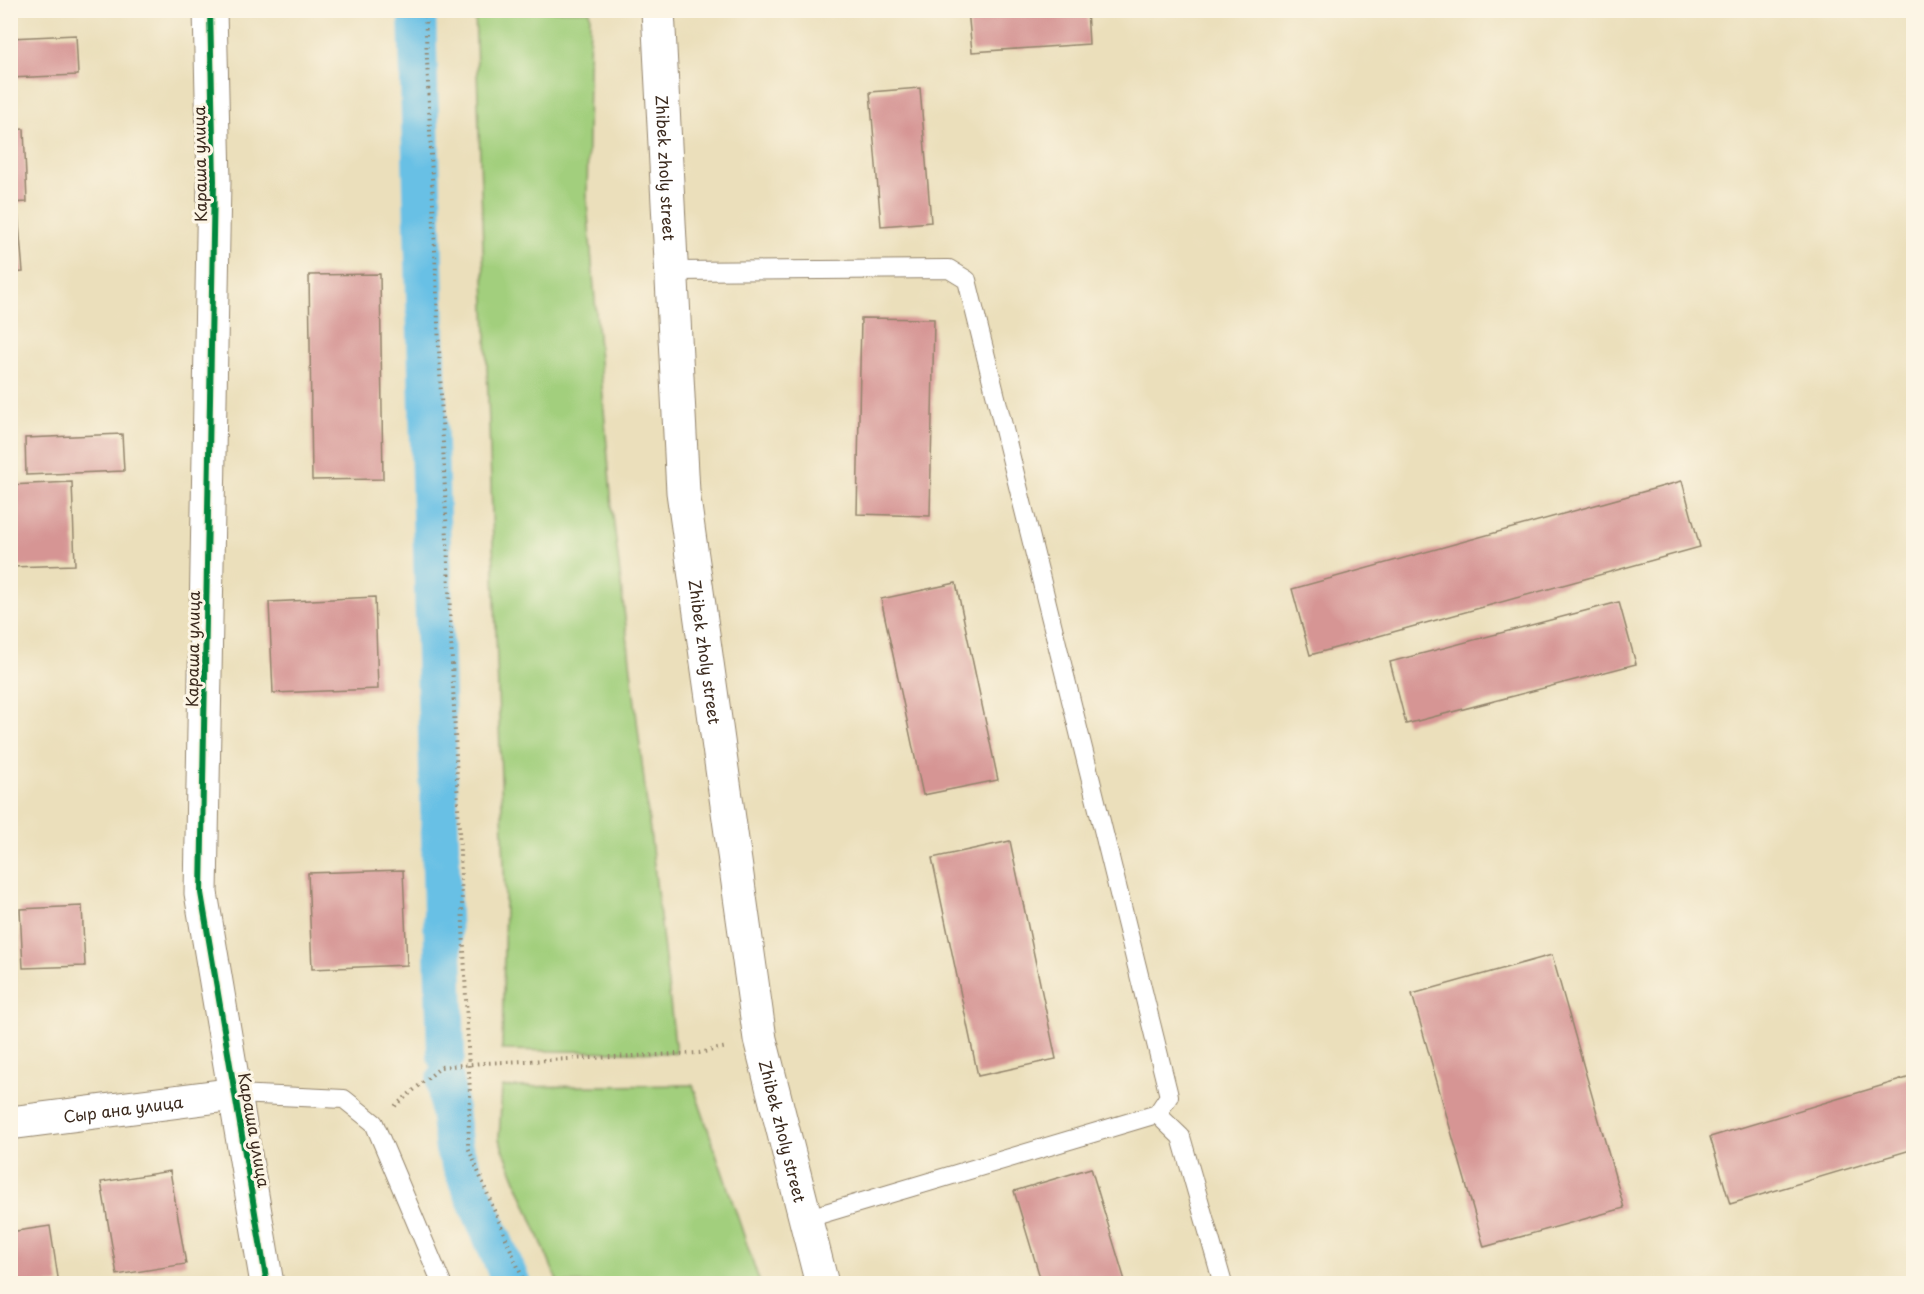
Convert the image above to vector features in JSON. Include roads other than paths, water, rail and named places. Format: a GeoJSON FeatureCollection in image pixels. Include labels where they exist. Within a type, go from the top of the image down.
{"type":"FeatureCollection","features":[{"type":"Feature","properties":{"kind":"street","name":"Караша улица"},"geometry":{"type":"LineString","coordinates":[[210,10],[214,180],[201,893],[267,1284]]}},
{"type":"Feature","properties":{"kind":"street","name":"Zhibek zholy street"},"geometry":{"type":"LineString","coordinates":[[658,10],[683,492],[760,1039],[822,1284]]}},
{"type":"Feature","properties":{"kind":"street","name":"Сыр ана улица"},"geometry":{"type":"LineString","coordinates":[[10,1123],[235,1094]]}},
{"type":"Feature","properties":{"kind":"lane"},"geometry":{"type":"LineString","coordinates":[[672,271],[949,269],[967,280],[1166,1076],[1169,1096],[1157,1114],[805,1219]]}},
{"type":"Feature","properties":{"kind":"lane"},"geometry":{"type":"LineString","coordinates":[[235,1094],[344,1099],[374,1123],[441,1284]]}},
{"type":"Feature","properties":{"kind":"lane"},"geometry":{"type":"LineString","coordinates":[[1157,1114],[1181,1137],[1223,1284]]}},
{"type":"Feature","properties":{"kind":"lane"},"geometry":{"type":"LineString","coordinates":[[255,1216],[284,1284]]}},
{"type":"Feature","properties":{"kind":"waterway"},"geometry":{"type":"LineString","coordinates":[[417,10],[446,1056]]}},
{"type":"Feature","properties":{"kind":"waterway"},"geometry":{"type":"LineString","coordinates":[[445,1080],[454,1149],[512,1284]]}}]}
